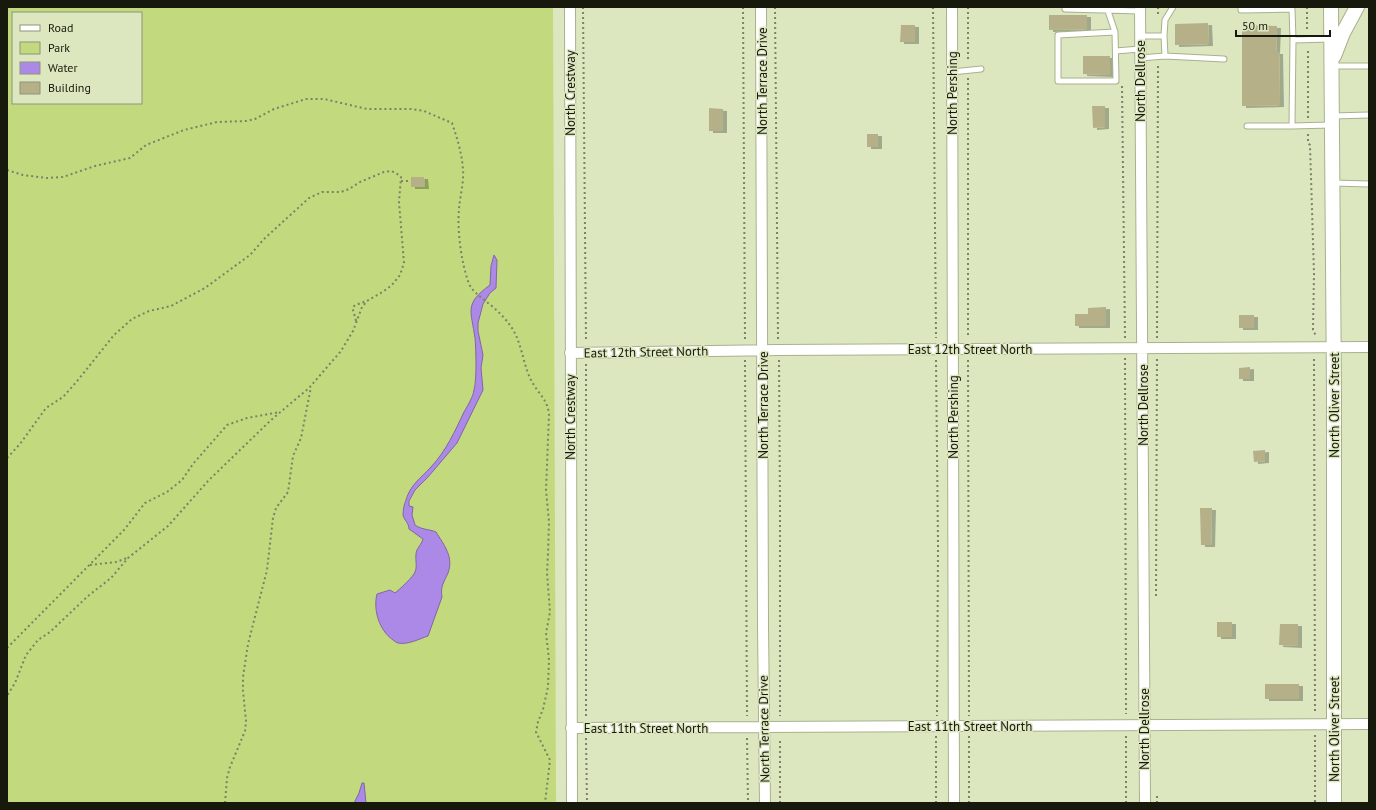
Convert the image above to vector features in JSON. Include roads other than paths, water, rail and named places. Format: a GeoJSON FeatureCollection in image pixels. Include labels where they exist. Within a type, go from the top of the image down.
{"type":"FeatureCollection","features":[{"type":"Feature","properties":{"kind":"main road","name":"North Oliver Street"},"geometry":{"type":"LineString","coordinates":[[1331,7],[1334,347],[1334,803]]}},
{"type":"Feature","properties":{"kind":"main road"},"geometry":{"type":"LineString","coordinates":[[1331,65],[1343,33],[1357,7]]}},
{"type":"Feature","properties":{"kind":"street","name":"North Crestway"},"geometry":{"type":"LineString","coordinates":[[570,7],[572,803]]}},
{"type":"Feature","properties":{"kind":"street","name":"North Terrace Drive"},"geometry":{"type":"LineString","coordinates":[[761,7],[765,803]]}},
{"type":"Feature","properties":{"kind":"street","name":"North Pershing"},"geometry":{"type":"LineString","coordinates":[[952,7],[954,803]]}},
{"type":"Feature","properties":{"kind":"street","name":"North Dellrose"},"geometry":{"type":"LineString","coordinates":[[1140,9],[1145,803]]}},
{"type":"Feature","properties":{"kind":"street","name":"East 12th Street North"},"geometry":{"type":"LineString","coordinates":[[570,353],[745,350],[1369,347]]}},
{"type":"Feature","properties":{"kind":"street","name":"East 11th Street North"},"geometry":{"type":"LineString","coordinates":[[571,728],[1369,724]]}},
{"type":"Feature","properties":{"kind":"lane"},"geometry":{"type":"LineString","coordinates":[[1065,7],[1065,9],[1140,9]]}},
{"type":"Feature","properties":{"kind":"lane"},"geometry":{"type":"LineString","coordinates":[[1166,56],[1164,36],[1165,20],[1173,7]]}},
{"type":"Feature","properties":{"kind":"lane"},"geometry":{"type":"LineString","coordinates":[[1241,7],[1241,10],[1292,9],[1292,126]]}},
{"type":"Feature","properties":{"kind":"lane"},"geometry":{"type":"LineString","coordinates":[[1108,9],[1115,32],[1116,81],[1058,81],[1058,35],[1115,32]]}},
{"type":"Feature","properties":{"kind":"lane"},"geometry":{"type":"LineString","coordinates":[[1140,36],[1164,36]]}},
{"type":"Feature","properties":{"kind":"lane"},"geometry":{"type":"LineString","coordinates":[[1293,40],[1331,39]]}},
{"type":"Feature","properties":{"kind":"lane"},"geometry":{"type":"LineString","coordinates":[[1116,51],[1158,57],[1166,56],[1224,59]]}},
{"type":"Feature","properties":{"kind":"lane"},"geometry":{"type":"LineString","coordinates":[[1331,65],[1369,66]]}},
{"type":"Feature","properties":{"kind":"lane"},"geometry":{"type":"LineString","coordinates":[[952,72],[981,69]]}},
{"type":"Feature","properties":{"kind":"lane"},"geometry":{"type":"LineString","coordinates":[[1247,126],[1308,125],[1369,115]]}},
{"type":"Feature","properties":{"kind":"lane"},"geometry":{"type":"LineString","coordinates":[[1332,183],[1369,184]]}},
{"type":"Feature","properties":{"kind":"water"},"geometry":{"type":"Polygon","coordinates":[[[494,255],[497,260],[496,288],[490,293],[483,304],[478,323],[478,331],[483,355],[481,368],[483,390],[457,443],[415,490],[409,501],[409,506],[413,507],[412,515],[415,525],[420,528],[436,532],[449,556],[450,567],[442,587],[442,597],[428,636],[410,642],[398,643],[388,636],[378,619],[376,607],[377,594],[390,590],[395,593],[409,580],[416,570],[416,553],[423,539],[409,529],[403,515],[404,505],[410,490],[446,448],[473,395],[476,379],[476,356],[471,308],[476,297],[490,285],[491,266],[494,255]]]}},
{"type":"Feature","properties":{"kind":"water"},"geometry":{"type":"Polygon","coordinates":[[[362,783],[364,783],[366,803],[354,803],[359,793],[362,783]]]}}]}
